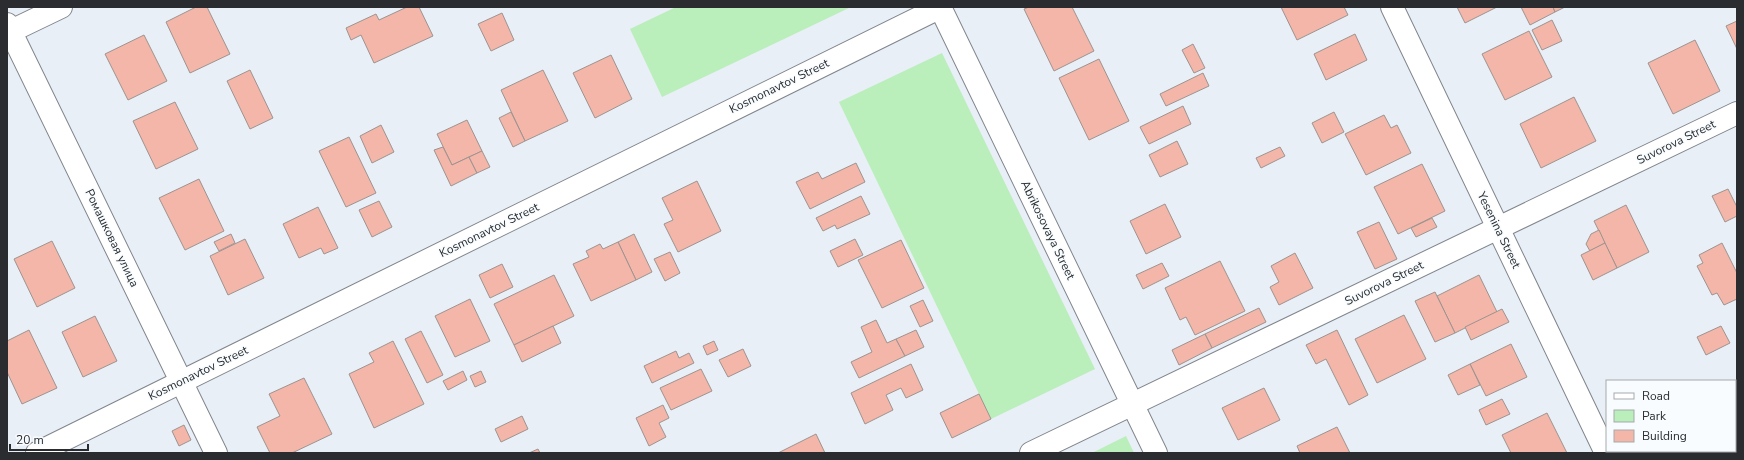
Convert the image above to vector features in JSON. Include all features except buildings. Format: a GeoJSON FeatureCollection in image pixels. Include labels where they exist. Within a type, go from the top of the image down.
{"type":"FeatureCollection","features":[{"type":"Feature","properties":{"kind":"street"},"geometry":{"type":"LineString","coordinates":[[8,29],[61,7]]}},
{"type":"Feature","properties":{"kind":"street","name":"Kosmonavtov Street"},"geometry":{"type":"LineString","coordinates":[[37,453],[940,7]]}},
{"type":"Feature","properties":{"kind":"street","name":"Abrikosovaya Street"},"geometry":{"type":"LineString","coordinates":[[940,7],[1156,453]]}},
{"type":"Feature","properties":{"kind":"street","name":"Yesenina Street"},"geometry":{"type":"LineString","coordinates":[[1392,7],[1606,453]]}},
{"type":"Feature","properties":{"kind":"street","name":"Ромашковая улица"},"geometry":{"type":"LineString","coordinates":[[8,29],[216,453]]}},
{"type":"Feature","properties":{"kind":"street","name":"Suvorova Street"},"geometry":{"type":"LineString","coordinates":[[1031,453],[1737,113]]}},
{"type":"Feature","properties":{"kind":"green space"},"geometry":{"type":"Polygon","coordinates":[[[676,7],[851,7],[662,97],[630,29],[676,7]]]}},
{"type":"Feature","properties":{"kind":"green space"},"geometry":{"type":"Polygon","coordinates":[[[942,53],[1095,369],[991,419],[839,102],[942,53]]]}},
{"type":"Feature","properties":{"kind":"green space"},"geometry":{"type":"Polygon","coordinates":[[[1126,436],[1134,453],[1092,453],[1126,436]]]}}]}
